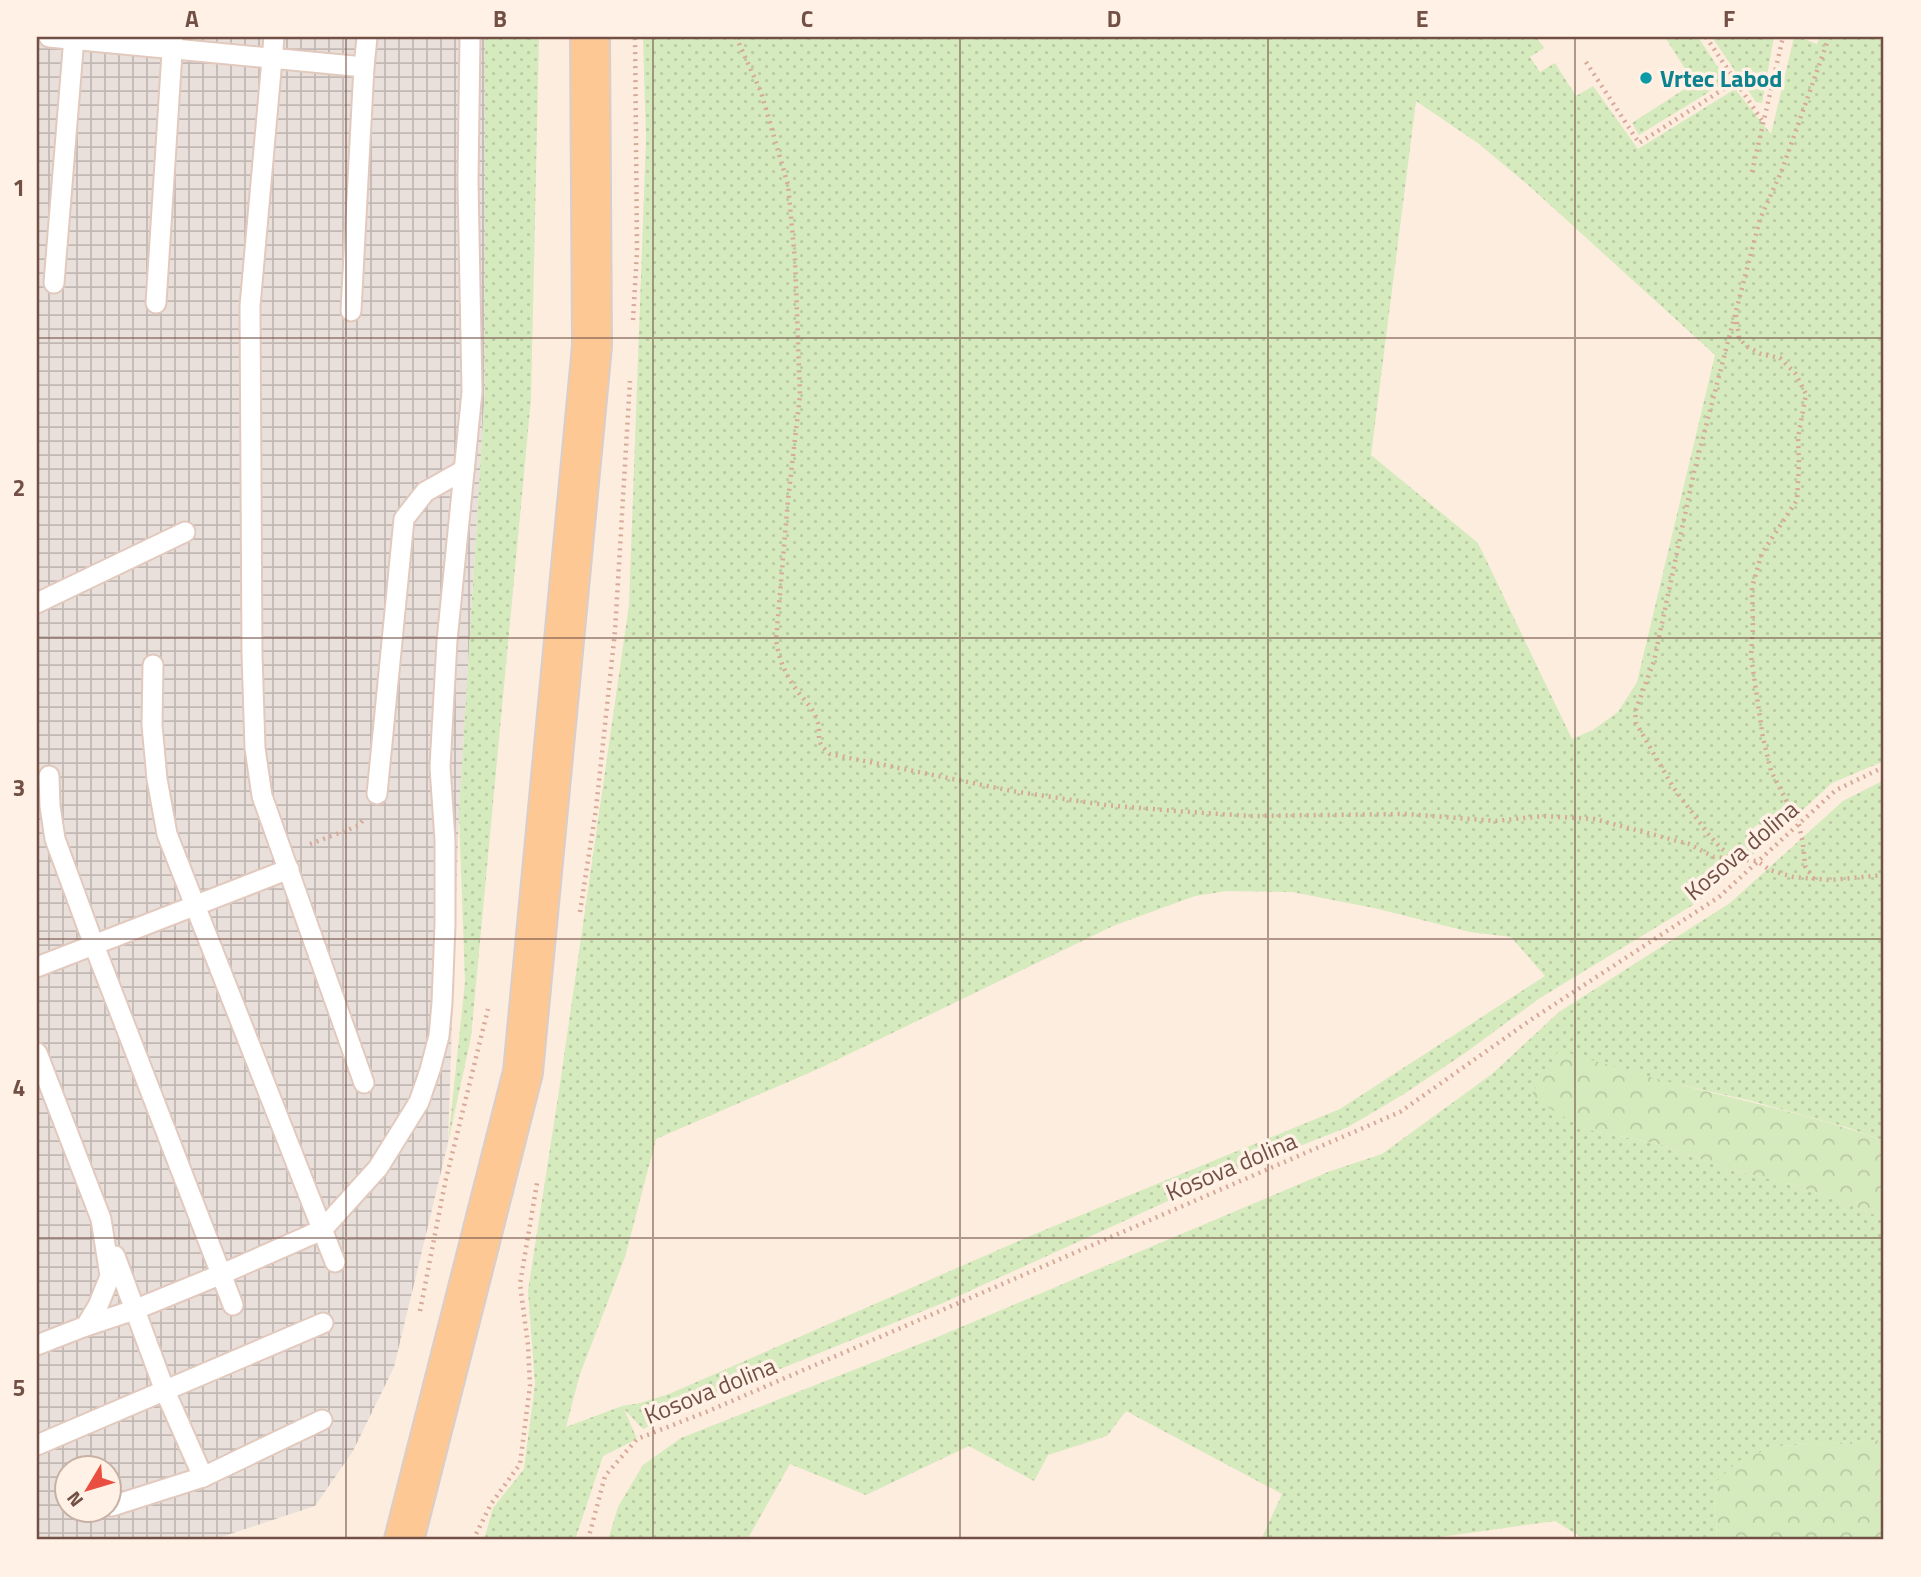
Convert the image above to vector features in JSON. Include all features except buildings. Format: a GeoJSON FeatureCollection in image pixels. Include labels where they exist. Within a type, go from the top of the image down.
{"type":"FeatureCollection","features":[{"type":"Feature","properties":{"kind":"main road"},"geometry":{"type":"LineString","coordinates":[[404,1540],[523,1072],[592,346],[590,37]]}},
{"type":"Feature","properties":{"kind":"lane"},"geometry":{"type":"LineString","coordinates":[[49,37],[173,42],[365,67]]}},
{"type":"Feature","properties":{"kind":"lane"},"geometry":{"type":"LineString","coordinates":[[274,37],[250,306],[255,748],[262,796],[364,1083]]}},
{"type":"Feature","properties":{"kind":"lane"},"geometry":{"type":"LineString","coordinates":[[351,311],[367,37]]}},
{"type":"Feature","properties":{"kind":"lane"},"geometry":{"type":"LineString","coordinates":[[37,1345],[134,1310],[322,1230],[378,1168],[419,1102],[430,1070],[439,1036],[442,1003],[445,840],[440,767],[447,641],[472,392],[468,181],[470,37]]}},
{"type":"Feature","properties":{"kind":"lane"},"geometry":{"type":"LineString","coordinates":[[54,283],[74,38]]}},
{"type":"Feature","properties":{"kind":"lane"},"geometry":{"type":"LineString","coordinates":[[156,303],[173,42]]}},
{"type":"Feature","properties":{"kind":"lane"},"geometry":{"type":"LineString","coordinates":[[377,794],[404,519],[425,492],[464,470]]}},
{"type":"Feature","properties":{"kind":"lane"},"geometry":{"type":"LineString","coordinates":[[37,603],[185,532]]}},
{"type":"Feature","properties":{"kind":"lane"},"geometry":{"type":"LineString","coordinates":[[153,665],[152,725],[157,779],[167,834],[335,1262]]}},
{"type":"Feature","properties":{"kind":"lane"},"geometry":{"type":"LineString","coordinates":[[50,776],[50,806],[55,839],[93,945],[233,1306]]}},
{"type":"Feature","properties":{"kind":"lane"},"geometry":{"type":"LineString","coordinates":[[37,967],[194,906],[286,862]]}},
{"type":"Feature","properties":{"kind":"lane"},"geometry":{"type":"LineString","coordinates":[[37,1053],[165,1391],[203,1477]]}},
{"type":"Feature","properties":{"kind":"lane"},"geometry":{"type":"LineString","coordinates":[[86,1326],[98,1306],[110,1276],[101,1219]]}},
{"type":"Feature","properties":{"kind":"lane"},"geometry":{"type":"LineString","coordinates":[[37,1445],[323,1323]]}},
{"type":"Feature","properties":{"kind":"lane"},"geometry":{"type":"LineString","coordinates":[[122,1503],[203,1477],[322,1420]]}},
{"type":"Feature","properties":{"kind":"path"},"geometry":{"type":"LineString","coordinates":[[737,37],[761,92],[788,185],[795,260],[800,395],[776,640],[787,677],[812,709],[818,723],[820,746],[830,754],[1012,791],[1105,805],[1251,816],[1406,814],[1496,821],[1543,817],[1594,820],[1689,844],[1714,856],[1757,861],[1770,870],[1793,877],[1831,880],[1884,874]]}},
{"type":"Feature","properties":{"kind":"path"},"geometry":{"type":"LineString","coordinates":[[1706,37],[1763,122]]}},
{"type":"Feature","properties":{"kind":"path"},"geometry":{"type":"LineString","coordinates":[[1752,172],[1783,37]]}},
{"type":"Feature","properties":{"kind":"path"},"geometry":{"type":"LineString","coordinates":[[1735,859],[1709,835],[1673,787],[1636,723],[1635,712],[1654,661],[1693,472],[1760,219],[1782,170],[1829,37]]}},
{"type":"Feature","properties":{"kind":"path"},"geometry":{"type":"LineString","coordinates":[[1586,62],[1639,143],[1736,81]]}},
{"type":"Feature","properties":{"kind":"path"},"geometry":{"type":"LineString","coordinates":[[1735,313],[1739,338],[1746,346],[1761,354],[1780,358],[1795,373],[1806,394],[1798,438],[1797,500],[1762,554],[1752,587],[1751,656],[1763,738],[1772,771],[1799,825],[1805,866],[1815,879]]}},
{"type":"Feature","properties":{"kind":"path","name":"Kosova dolina"},"geometry":{"type":"LineString","coordinates":[[587,1540],[605,1476],[637,1439],[710,1410],[1400,1112],[1532,1019],[1719,897],[1836,790],[1882,768]]}},
{"type":"Feature","properties":{"kind":"path"},"geometry":{"type":"LineString","coordinates":[[286,862],[358,826],[368,815],[377,794]]}},
{"type":"Feature","properties":{"kind":"path"},"geometry":{"type":"LineString","coordinates":[[418,1318],[445,1183],[489,1002]]}},
{"type":"Feature","properties":{"kind":"shaded area"},"geometry":{"type":"Polygon","coordinates":[[[37,37],[485,37],[485,389],[459,814],[448,1143],[394,1367],[353,1451],[315,1506],[212,1540],[37,1540],[37,37]]]}},
{"type":"Feature","properties":{"kind":"green space"},"geometry":{"type":"Polygon","coordinates":[[[485,37],[539,37],[531,399],[471,1037],[448,1143],[465,982],[459,814],[485,389],[485,37]]]}},
{"type":"Feature","properties":{"kind":"green space"},"geometry":{"type":"Polygon","coordinates":[[[643,37],[1536,37],[1544,48],[1530,57],[1540,72],[1555,63],[1576,96],[1593,86],[1638,149],[1735,89],[1771,134],[1794,37],[1817,44],[1820,37],[1884,37],[1884,761],[1832,783],[1773,837],[1758,824],[1748,833],[1761,848],[1696,903],[1540,998],[1404,1094],[1348,1127],[1221,1177],[943,1303],[760,1377],[643,1429],[624,1409],[637,1439],[603,1456],[575,1540],[484,1540],[493,1508],[524,1469],[535,1384],[528,1291],[629,605],[646,139],[643,37]],[[1416,101],[1371,455],[1478,543],[1572,739],[1593,730],[1618,712],[1637,682],[1715,355],[1527,184],[1479,144],[1416,101]],[[1227,891],[1195,896],[1113,926],[818,1069],[656,1139],[625,1257],[580,1374],[566,1427],[622,1406],[669,1394],[1030,1236],[1340,1109],[1545,976],[1511,937],[1470,932],[1374,908],[1292,892],[1227,891]]]}},
{"type":"Feature","properties":{"kind":"green space"},"geometry":{"type":"Polygon","coordinates":[[[1665,37],[1698,37],[1727,81],[1639,135],[1632,123],[1694,83],[1665,37]]]}},
{"type":"Feature","properties":{"kind":"green space"},"geometry":{"type":"Polygon","coordinates":[[[1712,37],[1774,37],[1762,103],[1756,102],[1712,37]]]}},
{"type":"Feature","properties":{"kind":"green space"},"geometry":{"type":"Polygon","coordinates":[[[1884,780],[1884,1141],[1849,1128],[1752,1101],[1677,1084],[1530,1096],[1585,1129],[1662,1145],[1725,1168],[1798,1186],[1884,1218],[1884,1440],[1776,1446],[1717,1481],[1717,1540],[1586,1540],[1555,1521],[1418,1540],[1261,1540],[1282,1494],[1126,1411],[1107,1436],[1048,1455],[1034,1481],[969,1446],[866,1495],[790,1464],[747,1540],[608,1540],[618,1507],[643,1465],[681,1438],[935,1338],[1328,1172],[1382,1154],[1492,1074],[1559,1012],[1730,903],[1843,801],[1884,780]]]}},
{"type":"Feature","properties":{"kind":"green space"},"geometry":{"type":"Polygon","coordinates":[[[1559,1050],[1662,1080],[1808,1117],[1884,1141],[1884,1218],[1798,1186],[1725,1168],[1662,1145],[1585,1129],[1530,1097],[1559,1050]]]}},
{"type":"Feature","properties":{"kind":"green space"},"geometry":{"type":"Polygon","coordinates":[[[1884,1440],[1884,1540],[1717,1540],[1717,1481],[1738,1461],[1776,1446],[1884,1440]]]}},
{"type":"Feature","properties":{"kind":"place","name":"Vrtec Labod"},"geometry":{"type":"Point","coordinates":[1646,78]}}]}
